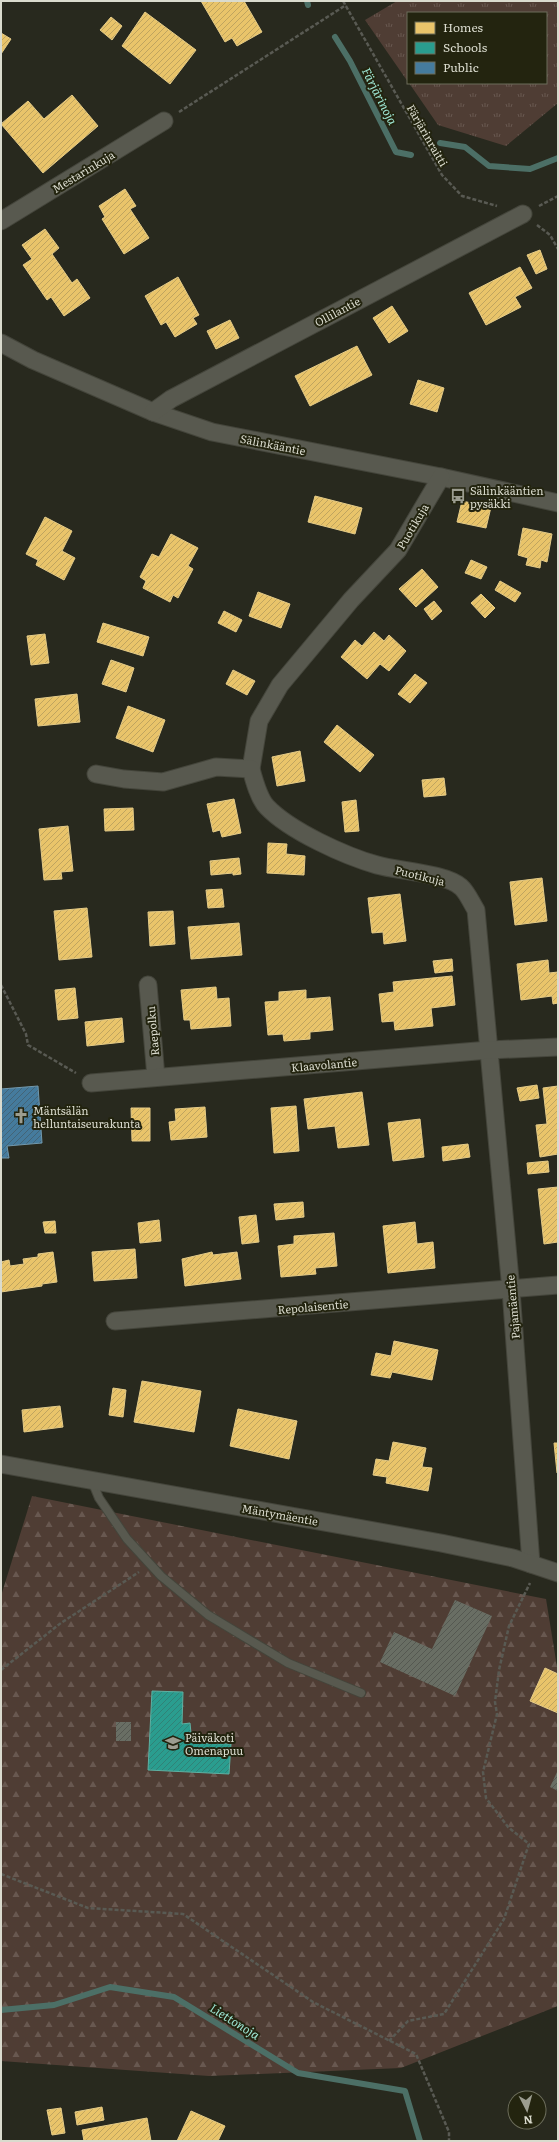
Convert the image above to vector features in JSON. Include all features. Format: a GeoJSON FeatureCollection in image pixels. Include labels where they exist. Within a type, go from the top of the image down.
{"type":"FeatureCollection","features":[{"type":"Feature","properties":{"kind":"street","name":"Mestarinkuja"},"geometry":{"type":"LineString","coordinates":[[1,220],[164,121]]}},
{"type":"Feature","properties":{"kind":"street","name":"Ollilantie"},"geometry":{"type":"LineString","coordinates":[[153,412],[171,399],[523,214]]}},
{"type":"Feature","properties":{"kind":"street","name":"Sälinkääntie"},"geometry":{"type":"LineString","coordinates":[[1,343],[33,360],[153,412],[212,432],[441,477],[558,503]]}},
{"type":"Feature","properties":{"kind":"street","name":"Puotikuja"},"geometry":{"type":"LineString","coordinates":[[441,477],[398,550],[351,600],[280,685],[259,722],[251,769],[254,780],[266,807],[300,831],[332,847],[376,865],[440,877],[462,887],[476,910],[489,1050]]}},
{"type":"Feature","properties":{"kind":"street"},"geometry":{"type":"LineString","coordinates":[[96,774],[124,779],[164,782],[216,767],[251,769]]}},
{"type":"Feature","properties":{"kind":"street","name":"Raepolku"},"geometry":{"type":"LineString","coordinates":[[148,985],[156,1078]]}},
{"type":"Feature","properties":{"kind":"street","name":"Klaavolantie"},"geometry":{"type":"LineString","coordinates":[[91,1083],[489,1050],[558,1047]]}},
{"type":"Feature","properties":{"kind":"street","name":"Pajamäentie"},"geometry":{"type":"LineString","coordinates":[[489,1050],[511,1290],[532,1572]]}},
{"type":"Feature","properties":{"kind":"street","name":"Repolaisentie"},"geometry":{"type":"LineString","coordinates":[[115,1321],[558,1285]]}},
{"type":"Feature","properties":{"kind":"street","name":"Mäntymäentie"},"geometry":{"type":"LineString","coordinates":[[1,1464],[441,1543],[513,1558],[532,1572],[558,1573]]}},
{"type":"Feature","properties":{"kind":"lane"},"geometry":{"type":"LineString","coordinates":[[92,1481],[99,1498],[123,1533],[161,1576],[208,1615],[288,1663],[361,1693]]}},
{"type":"Feature","properties":{"kind":"path","name":"Färjärinraitti"},"geometry":{"type":"LineString","coordinates":[[343,1],[442,175],[462,196],[523,214]]}},
{"type":"Feature","properties":{"kind":"path"},"geometry":{"type":"LineString","coordinates":[[164,121],[346,5]]}},
{"type":"Feature","properties":{"kind":"path"},"geometry":{"type":"LineString","coordinates":[[523,214],[550,235],[558,250]]}},
{"type":"Feature","properties":{"kind":"path"},"geometry":{"type":"LineString","coordinates":[[1,985],[26,1034],[28,1045],[91,1083]]}},
{"type":"Feature","properties":{"kind":"path"},"geometry":{"type":"LineString","coordinates":[[1,1670],[61,1623],[150,1564]]}},
{"type":"Feature","properties":{"kind":"path"},"geometry":{"type":"LineString","coordinates":[[389,2040],[408,2021],[444,2014],[504,1919],[529,1844],[508,1827],[486,1798],[483,1772],[496,1714],[495,1702],[499,1670],[510,1626],[532,1572]]}},
{"type":"Feature","properties":{"kind":"path"},"geometry":{"type":"LineString","coordinates":[[1,1874],[88,1908],[183,1914],[313,2002],[416,2054],[449,2132],[449,2141]]}},
{"type":"Feature","properties":{"kind":"green space"},"geometry":{"type":"Polygon","coordinates":[[[397,1],[558,1],[558,103],[506,146],[438,125],[410,84],[547,84],[547,12],[407,12],[407,81],[365,20],[397,1]]]}},
{"type":"Feature","properties":{"kind":"green space"},"geometry":{"type":"Polygon","coordinates":[[[32,1496],[546,1599],[558,1673],[558,2006],[401,2068],[209,2076],[1,2061],[1,1596],[32,1496]]]}},
{"type":"Feature","properties":{"kind":"building: Homes"},"geometry":{"type":"Polygon","coordinates":[[[201,1],[244,1],[262,32],[237,46],[232,38],[225,42],[201,1]]]}},
{"type":"Feature","properties":{"kind":"building: Homes"},"geometry":{"type":"Polygon","coordinates":[[[145,12],[196,50],[170,84],[122,46],[145,12]]]}},
{"type":"Feature","properties":{"kind":"building: Homes"},"geometry":{"type":"Polygon","coordinates":[[[111,17],[122,26],[112,40],[100,30],[111,17]]]}},
{"type":"Feature","properties":{"kind":"building: Homes"},"geometry":{"type":"Polygon","coordinates":[[[1,33],[11,39],[1,54],[1,33]]]}},
{"type":"Feature","properties":{"kind":"building: Homes"},"geometry":{"type":"Polygon","coordinates":[[[72,95],[98,126],[43,173],[1,124],[28,101],[44,119],[72,95]]]}},
{"type":"Feature","properties":{"kind":"building: Homes"},"geometry":{"type":"Polygon","coordinates":[[[125,189],[136,206],[130,209],[149,238],[124,254],[102,219],[105,217],[99,206],[125,189]]]}},
{"type":"Feature","properties":{"kind":"building: Homes"},"geometry":{"type":"Polygon","coordinates":[[[45,229],[59,248],[52,254],[72,283],[77,279],[90,298],[64,316],[51,297],[47,300],[23,265],[32,259],[22,245],[45,229]]]}},
{"type":"Feature","properties":{"kind":"building: Homes"},"geometry":{"type":"Polygon","coordinates":[[[540,250],[547,269],[536,274],[527,255],[540,250]]]}},
{"type":"Feature","properties":{"kind":"building: Homes"},"geometry":{"type":"Polygon","coordinates":[[[520,267],[532,288],[515,297],[521,307],[486,325],[469,293],[520,267]]]}},
{"type":"Feature","properties":{"kind":"building: Homes"},"geometry":{"type":"Polygon","coordinates":[[[178,277],[199,315],[193,318],[197,324],[175,337],[166,322],[161,325],[145,296],[178,277]]]}},
{"type":"Feature","properties":{"kind":"building: Homes"},"geometry":{"type":"Polygon","coordinates":[[[392,306],[408,331],[389,343],[373,318],[392,306]]]}},
{"type":"Feature","properties":{"kind":"building: Homes"},"geometry":{"type":"Polygon","coordinates":[[[230,320],[239,338],[216,349],[207,331],[230,320]]]}},
{"type":"Feature","properties":{"kind":"building: Homes"},"geometry":{"type":"Polygon","coordinates":[[[357,346],[372,375],[310,406],[295,376],[357,346]]]}},
{"type":"Feature","properties":{"kind":"building: Homes"},"geometry":{"type":"Polygon","coordinates":[[[418,380],[444,388],[437,412],[410,404],[418,380]]]}},
{"type":"Feature","properties":{"kind":"building: Homes"},"geometry":{"type":"Polygon","coordinates":[[[315,496],[362,508],[355,534],[308,522],[315,496]]]}},
{"type":"Feature","properties":{"kind":"building: Homes"},"geometry":{"type":"Polygon","coordinates":[[[462,501],[491,507],[486,528],[457,522],[462,501]]]}},
{"type":"Feature","properties":{"kind":"building: Homes"},"geometry":{"type":"Polygon","coordinates":[[[45,517],[72,531],[62,551],[75,558],[64,580],[36,565],[38,560],[26,554],[45,517]]]}},
{"type":"Feature","properties":{"kind":"building: Homes"},"geometry":{"type":"Polygon","coordinates":[[[523,528],[552,534],[547,562],[541,560],[540,568],[526,565],[528,558],[518,555],[523,528]]]}},
{"type":"Feature","properties":{"kind":"building: Homes"},"geometry":{"type":"Polygon","coordinates":[[[171,534],[198,548],[188,566],[193,569],[178,598],[173,595],[170,602],[143,588],[146,581],[140,577],[152,554],[159,557],[171,534]]]}},
{"type":"Feature","properties":{"kind":"building: Homes"},"geometry":{"type":"Polygon","coordinates":[[[471,560],[487,567],[481,579],[465,573],[471,560]]]}},
{"type":"Feature","properties":{"kind":"building: Homes"},"geometry":{"type":"Polygon","coordinates":[[[422,569],[438,587],[416,607],[399,589],[422,569]]]}},
{"type":"Feature","properties":{"kind":"building: Homes"},"geometry":{"type":"Polygon","coordinates":[[[500,581],[521,593],[515,602],[495,590],[500,581]]]}},
{"type":"Feature","properties":{"kind":"building: Homes"},"geometry":{"type":"Polygon","coordinates":[[[258,592],[290,604],[281,628],[249,616],[258,592]]]}},
{"type":"Feature","properties":{"kind":"building: Homes"},"geometry":{"type":"Polygon","coordinates":[[[481,594],[495,608],[485,618],[471,603],[481,594]]]}},
{"type":"Feature","properties":{"kind":"building: Homes"},"geometry":{"type":"Polygon","coordinates":[[[434,601],[442,611],[432,620],[424,609],[434,601]]]}},
{"type":"Feature","properties":{"kind":"building: Homes"},"geometry":{"type":"Polygon","coordinates":[[[224,611],[242,620],[236,632],[218,623],[224,611]]]}},
{"type":"Feature","properties":{"kind":"building: Homes"},"geometry":{"type":"Polygon","coordinates":[[[103,623],[149,637],[143,656],[97,642],[103,623]]]}},
{"type":"Feature","properties":{"kind":"building: Homes"},"geometry":{"type":"Polygon","coordinates":[[[374,632],[384,641],[389,635],[406,651],[389,671],[380,664],[367,679],[341,657],[355,640],[362,646],[374,632]]]}},
{"type":"Feature","properties":{"kind":"building: Homes"},"geometry":{"type":"Polygon","coordinates":[[[45,634],[49,663],[31,665],[27,636],[45,634]]]}},
{"type":"Feature","properties":{"kind":"building: Homes"},"geometry":{"type":"Polygon","coordinates":[[[111,660],[134,668],[126,692],[102,684],[111,660]]]}},
{"type":"Feature","properties":{"kind":"building: Homes"},"geometry":{"type":"Polygon","coordinates":[[[233,670],[255,681],[247,695],[226,684],[233,670]]]}},
{"type":"Feature","properties":{"kind":"building: Homes"},"geometry":{"type":"Polygon","coordinates":[[[415,674],[427,683],[410,703],[398,694],[415,674]]]}},
{"type":"Feature","properties":{"kind":"building: Homes"},"geometry":{"type":"Polygon","coordinates":[[[77,694],[80,722],[38,726],[35,699],[77,694]]]}},
{"type":"Feature","properties":{"kind":"building: Homes"},"geometry":{"type":"Polygon","coordinates":[[[128,706],[165,720],[153,752],[116,738],[128,706]]]}},
{"type":"Feature","properties":{"kind":"building: Homes"},"geometry":{"type":"Polygon","coordinates":[[[337,725],[374,755],[360,772],[324,742],[337,725]]]}},
{"type":"Feature","properties":{"kind":"building: Homes"},"geometry":{"type":"Polygon","coordinates":[[[300,751],[305,781],[277,786],[272,757],[300,751]]]}},
{"type":"Feature","properties":{"kind":"building: Homes"},"geometry":{"type":"Polygon","coordinates":[[[444,778],[446,795],[424,797],[422,780],[444,778]]]}},
{"type":"Feature","properties":{"kind":"building: Homes"},"geometry":{"type":"Polygon","coordinates":[[[234,799],[241,833],[222,837],[220,830],[213,832],[207,804],[234,799]]]}},
{"type":"Feature","properties":{"kind":"building: Homes"},"geometry":{"type":"Polygon","coordinates":[[[356,800],[359,831],[345,832],[342,802],[356,800]]]}},
{"type":"Feature","properties":{"kind":"building: Homes"},"geometry":{"type":"Polygon","coordinates":[[[133,808],[134,830],[105,831],[104,809],[133,808]]]}},
{"type":"Feature","properties":{"kind":"building: Homes"},"geometry":{"type":"Polygon","coordinates":[[[68,826],[73,871],[61,872],[62,879],[44,880],[39,829],[68,826]]]}},
{"type":"Feature","properties":{"kind":"building: Homes"},"geometry":{"type":"Polygon","coordinates":[[[268,843],[287,844],[286,854],[305,856],[304,875],[267,873],[268,843]]]}},
{"type":"Feature","properties":{"kind":"building: Homes"},"geometry":{"type":"Polygon","coordinates":[[[239,858],[241,874],[233,875],[233,873],[211,875],[210,861],[239,858]]]}},
{"type":"Feature","properties":{"kind":"building: Homes"},"geometry":{"type":"Polygon","coordinates":[[[542,878],[547,921],[515,925],[510,882],[542,878]]]}},
{"type":"Feature","properties":{"kind":"building: Homes"},"geometry":{"type":"Polygon","coordinates":[[[222,889],[224,907],[208,908],[206,890],[222,889]]]}},
{"type":"Feature","properties":{"kind":"building: Homes"},"geometry":{"type":"Polygon","coordinates":[[[400,894],[406,941],[384,944],[383,932],[372,933],[368,898],[400,894]]]}},
{"type":"Feature","properties":{"kind":"building: Homes"},"geometry":{"type":"Polygon","coordinates":[[[87,908],[92,957],[59,960],[54,911],[87,908]]]}},
{"type":"Feature","properties":{"kind":"building: Homes"},"geometry":{"type":"Polygon","coordinates":[[[173,911],[175,944],[150,946],[148,912],[173,911]]]}},
{"type":"Feature","properties":{"kind":"building: Homes"},"geometry":{"type":"Polygon","coordinates":[[[239,923],[242,955],[191,959],[188,927],[239,923]]]}},
{"type":"Feature","properties":{"kind":"building: Homes"},"geometry":{"type":"Polygon","coordinates":[[[452,959],[453,971],[435,973],[433,961],[452,959]]]}},
{"type":"Feature","properties":{"kind":"building: Homes"},"geometry":{"type":"Polygon","coordinates":[[[548,960],[549,973],[558,972],[558,1003],[553,1004],[552,996],[521,1000],[517,964],[548,960]]]}},
{"type":"Feature","properties":{"kind":"building: Homes"},"geometry":{"type":"Polygon","coordinates":[[[452,976],[455,1005],[431,1008],[433,1026],[395,1030],[394,1021],[382,1022],[379,994],[394,992],[393,982],[452,976]]]}},
{"type":"Feature","properties":{"kind":"building: Homes"},"geometry":{"type":"Polygon","coordinates":[[[216,987],[217,999],[229,998],[231,1026],[191,1029],[190,1020],[184,1020],[181,990],[216,987]]]}},
{"type":"Feature","properties":{"kind":"building: Homes"},"geometry":{"type":"Polygon","coordinates":[[[75,988],[78,1018],[58,1020],[55,990],[75,988]]]}},
{"type":"Feature","properties":{"kind":"building: Homes"},"geometry":{"type":"Polygon","coordinates":[[[306,990],[306,999],[330,997],[333,1030],[310,1032],[310,1039],[284,1041],[283,1034],[268,1035],[265,1002],[279,1001],[279,992],[306,990]]]}},
{"type":"Feature","properties":{"kind":"building: Homes"},"geometry":{"type":"Polygon","coordinates":[[[122,1018],[124,1042],[87,1046],[85,1022],[122,1018]]]}},
{"type":"Feature","properties":{"kind":"building: Homes"},"geometry":{"type":"Polygon","coordinates":[[[537,1085],[539,1098],[520,1101],[517,1088],[537,1085]]]}},
{"type":"Feature","properties":{"kind":"building: Homes"},"geometry":{"type":"Polygon","coordinates":[[[558,1086],[558,1154],[540,1157],[536,1125],[547,1124],[543,1088],[558,1086]]]}},
{"type":"Feature","properties":{"kind":"building: Homes"},"geometry":{"type":"Polygon","coordinates":[[[362,1092],[369,1145],[338,1148],[335,1126],[308,1129],[304,1099],[362,1092]]]}},
{"type":"Feature","properties":{"kind":"building: Homes"},"geometry":{"type":"Polygon","coordinates":[[[296,1106],[299,1151],[274,1153],[271,1108],[296,1106]]]}},
{"type":"Feature","properties":{"kind":"building: Homes"},"geometry":{"type":"Polygon","coordinates":[[[205,1107],[207,1137],[171,1140],[169,1122],[176,1121],[175,1109],[205,1107]]]}},
{"type":"Feature","properties":{"kind":"building: Homes"},"geometry":{"type":"Polygon","coordinates":[[[131,1108],[150,1108],[150,1141],[132,1141],[131,1108]]]}},
{"type":"Feature","properties":{"kind":"building: Homes"},"geometry":{"type":"Polygon","coordinates":[[[420,1119],[424,1157],[393,1161],[388,1123],[420,1119]]]}},
{"type":"Feature","properties":{"kind":"building: Homes"},"geometry":{"type":"Polygon","coordinates":[[[468,1144],[470,1157],[443,1161],[442,1147],[468,1144]]]}},
{"type":"Feature","properties":{"kind":"building: Homes"},"geometry":{"type":"Polygon","coordinates":[[[548,1161],[549,1172],[528,1174],[527,1163],[548,1161]]]}},
{"type":"Feature","properties":{"kind":"building: Homes"},"geometry":{"type":"Polygon","coordinates":[[[558,1187],[558,1242],[544,1244],[538,1189],[558,1187]]]}},
{"type":"Feature","properties":{"kind":"building: Homes"},"geometry":{"type":"Polygon","coordinates":[[[303,1202],[304,1217],[276,1220],[274,1204],[303,1202]]]}},
{"type":"Feature","properties":{"kind":"building: Homes"},"geometry":{"type":"Polygon","coordinates":[[[256,1215],[259,1242],[242,1244],[239,1217],[256,1215]]]}},
{"type":"Feature","properties":{"kind":"building: Homes"},"geometry":{"type":"Polygon","coordinates":[[[159,1220],[161,1241],[140,1243],[138,1223],[159,1220]]]}},
{"type":"Feature","properties":{"kind":"building: Homes"},"geometry":{"type":"Polygon","coordinates":[[[55,1221],[56,1233],[45,1233],[43,1222],[55,1221]]]}},
{"type":"Feature","properties":{"kind":"building: Homes"},"geometry":{"type":"Polygon","coordinates":[[[415,1222],[417,1244],[433,1242],[435,1268],[388,1273],[383,1226],[415,1222]]]}},
{"type":"Feature","properties":{"kind":"building: Homes"},"geometry":{"type":"Polygon","coordinates":[[[334,1233],[337,1266],[315,1268],[316,1274],[281,1277],[278,1246],[294,1244],[294,1236],[334,1233]]]}},
{"type":"Feature","properties":{"kind":"building: Homes"},"geometry":{"type":"Polygon","coordinates":[[[135,1249],[137,1278],[94,1281],[92,1252],[135,1249]]]}},
{"type":"Feature","properties":{"kind":"building: Homes"},"geometry":{"type":"Polygon","coordinates":[[[53,1252],[57,1282],[42,1284],[42,1286],[1,1292],[1,1262],[9,1260],[10,1266],[24,1264],[23,1259],[38,1257],[38,1254],[53,1252]]]}},
{"type":"Feature","properties":{"kind":"building: Homes"},"geometry":{"type":"Polygon","coordinates":[[[212,1252],[213,1255],[237,1252],[241,1279],[185,1286],[182,1259],[212,1252]]]}},
{"type":"Feature","properties":{"kind":"building: Homes"},"geometry":{"type":"Polygon","coordinates":[[[394,1341],[438,1350],[432,1380],[392,1372],[390,1378],[371,1375],[376,1353],[391,1356],[394,1341]]]}},
{"type":"Feature","properties":{"kind":"building: Homes"},"geometry":{"type":"Polygon","coordinates":[[[142,1381],[201,1391],[194,1432],[134,1422],[142,1381]]]}},
{"type":"Feature","properties":{"kind":"building: Homes"},"geometry":{"type":"Polygon","coordinates":[[[113,1388],[126,1390],[123,1417],[109,1415],[113,1388]]]}},
{"type":"Feature","properties":{"kind":"building: Homes"},"geometry":{"type":"Polygon","coordinates":[[[60,1406],[63,1427],[24,1432],[22,1410],[60,1406]]]}},
{"type":"Feature","properties":{"kind":"building: Homes"},"geometry":{"type":"Polygon","coordinates":[[[238,1409],[297,1421],[289,1459],[230,1446],[238,1409]]]}},
{"type":"Feature","properties":{"kind":"building: Homes"},"geometry":{"type":"Polygon","coordinates":[[[393,1442],[426,1448],[422,1467],[432,1468],[428,1491],[386,1483],[387,1477],[373,1475],[376,1459],[389,1461],[393,1442]]]}},
{"type":"Feature","properties":{"kind":"building: Homes"},"geometry":{"type":"Polygon","coordinates":[[[554,1443],[558,1443],[558,1473],[557,1473],[554,1443]]]}},
{"type":"Feature","properties":{"kind":"building: Homes"},"geometry":{"type":"Polygon","coordinates":[[[545,1668],[558,1674],[558,1713],[530,1701],[545,1668]]]}},
{"type":"Feature","properties":{"kind":"building: Homes"},"geometry":{"type":"Polygon","coordinates":[[[102,2107],[104,2120],[77,2125],[75,2112],[102,2107]]]}},
{"type":"Feature","properties":{"kind":"building: Homes"},"geometry":{"type":"Polygon","coordinates":[[[61,2108],[65,2133],[52,2135],[47,2110],[61,2108]]]}},
{"type":"Feature","properties":{"kind":"building: Homes"},"geometry":{"type":"Polygon","coordinates":[[[191,2111],[225,2126],[218,2141],[177,2141],[191,2111]]]}},
{"type":"Feature","properties":{"kind":"building: Homes"},"geometry":{"type":"Polygon","coordinates":[[[147,2118],[151,2141],[84,2141],[82,2130],[147,2118]]]}},
{"type":"Feature","properties":{"kind":"building: Schools"},"geometry":{"type":"Polygon","coordinates":[[[152,1691],[183,1692],[182,1724],[190,1723],[192,1743],[231,1744],[229,1774],[148,1770],[152,1691]]]}},
{"type":"Feature","properties":{"kind":"building: Public","name":"Mäntsälän helluntaiseurakunta"},"geometry":{"type":"Polygon","coordinates":[[[38,1086],[42,1143],[7,1146],[9,1158],[1,1158],[1,1089],[38,1086]]]}},
{"type":"Feature","properties":{"kind":"building: Other"},"geometry":{"type":"Polygon","coordinates":[[[455,1600],[492,1616],[455,1696],[380,1662],[394,1632],[432,1649],[455,1600]]]}},
{"type":"Feature","properties":{"kind":"building: Other"},"geometry":{"type":"Polygon","coordinates":[[[116,1722],[131,1722],[131,1741],[116,1741],[116,1722]]]}},
{"type":"Feature","properties":{"kind":"building: Other"},"geometry":{"type":"Polygon","coordinates":[[[558,1770],[558,1791],[550,1787],[558,1770]]]}},
{"type":"Feature","properties":{"kind":"waterway","name":"Färjärinoja"},"geometry":{"type":"LineString","coordinates":[[307,1],[308,5]]}},
{"type":"Feature","properties":{"kind":"waterway","name":"Färjärinoja"},"geometry":{"type":"LineString","coordinates":[[335,37],[350,61],[396,152],[411,155]]}},
{"type":"Feature","properties":{"kind":"waterway","name":"Färjärinoja"},"geometry":{"type":"LineString","coordinates":[[440,143],[465,147],[489,166],[530,169],[558,158]]}},
{"type":"Feature","properties":{"kind":"waterway","name":"Liettonoja"},"geometry":{"type":"LineString","coordinates":[[1,2010],[54,2005],[110,1987],[174,1997],[298,2073],[405,2091],[420,2141]]}},
{"type":"Feature","properties":{"kind":"place","name":"Sälinkääntien pysäkki"},"geometry":{"type":"Point","coordinates":[458,496]}},
{"type":"Feature","properties":{"kind":"place","name":"Mäntsälän helluntaiseurakunta"},"geometry":{"type":"Point","coordinates":[21,1116]}},
{"type":"Feature","properties":{"kind":"place","name":"Päiväkoti Omenapuu"},"geometry":{"type":"Point","coordinates":[173,1743]}}]}
